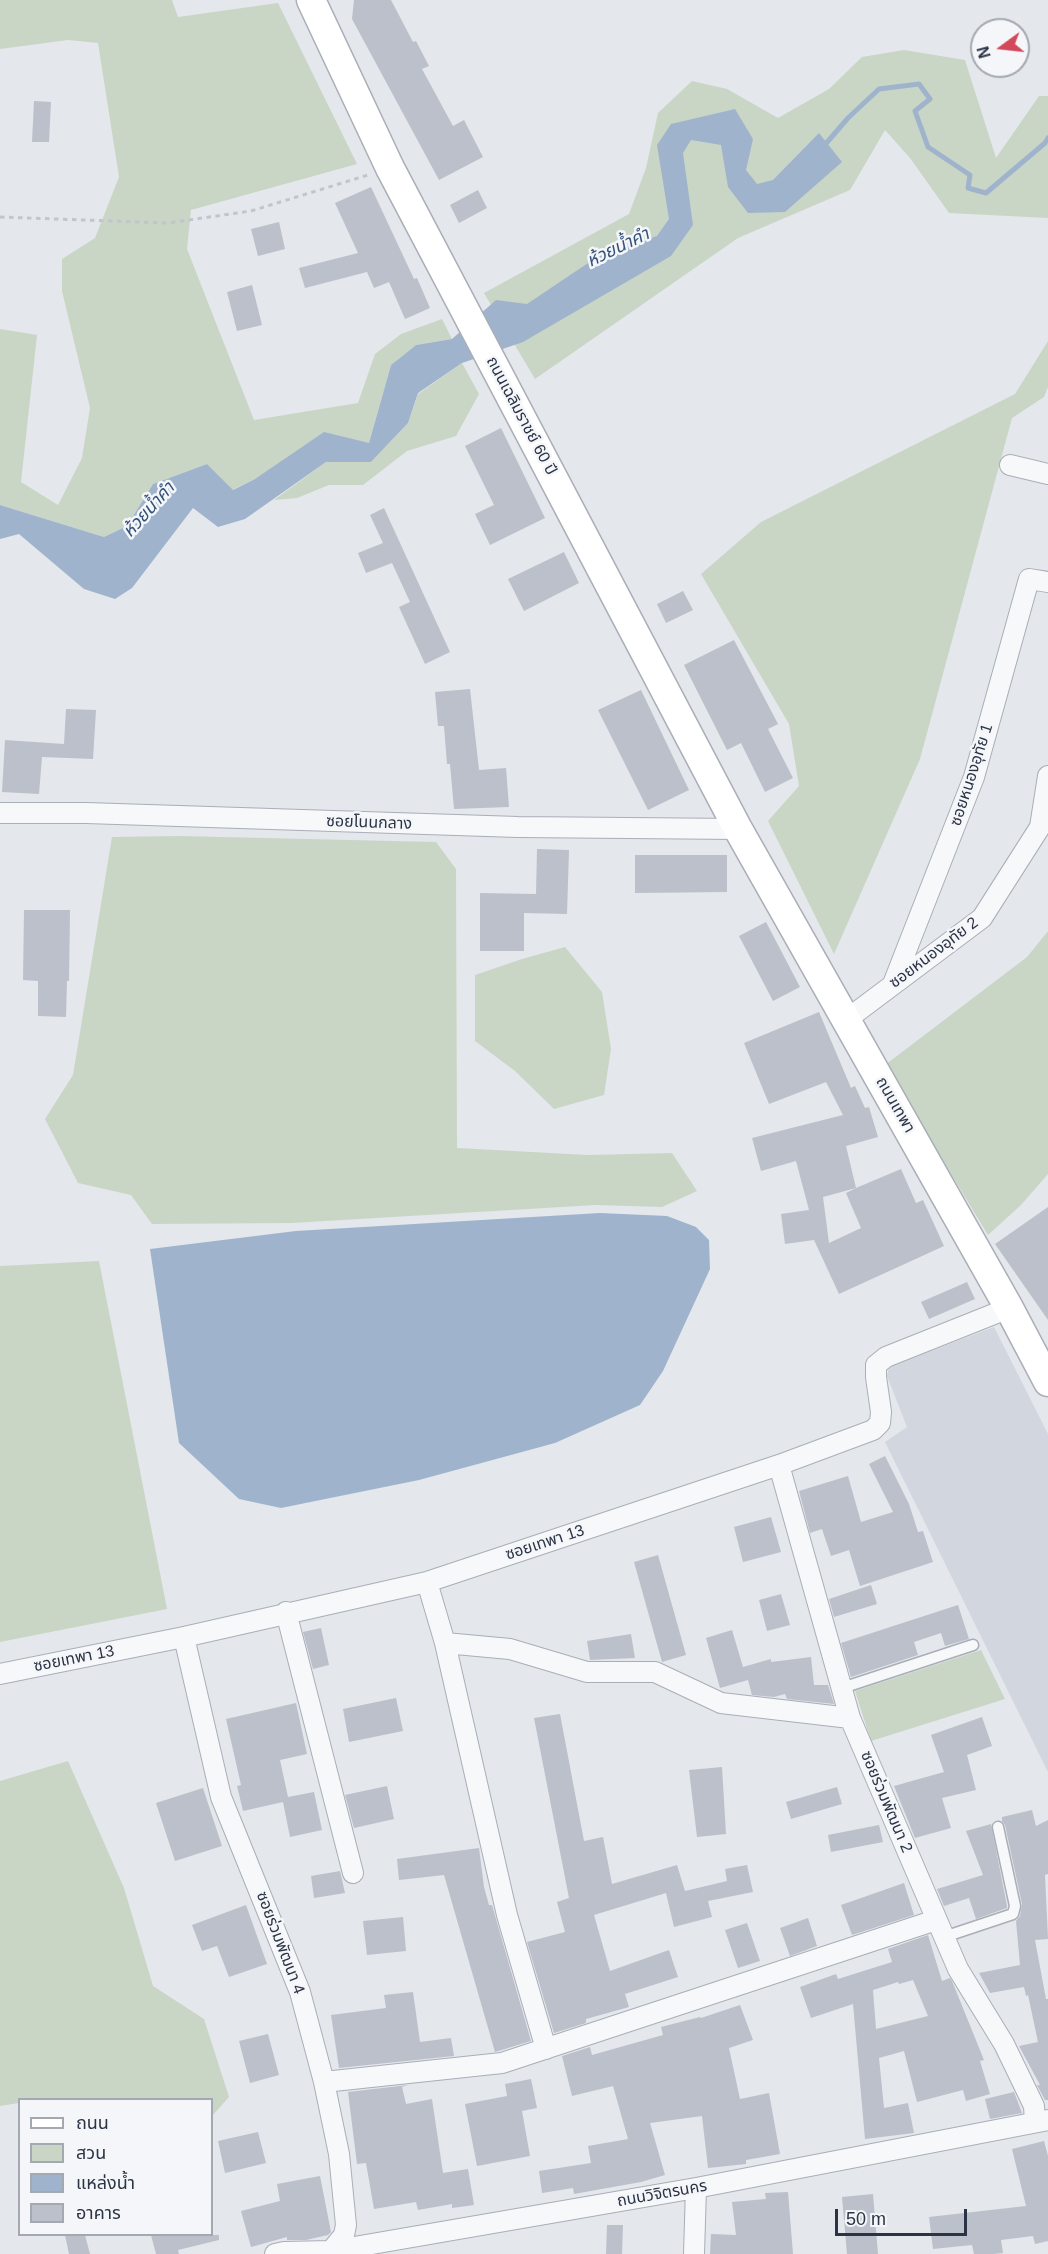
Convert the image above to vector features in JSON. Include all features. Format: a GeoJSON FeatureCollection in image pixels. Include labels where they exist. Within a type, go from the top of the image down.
{"type":"FeatureCollection","features":[{"type":"Feature","properties":{"kind":"street","name":"ถนนเฉลิมราชย์ 60 ปี"},"geometry":{"type":"LineString","coordinates":[[311,0],[390,168],[738,829]]}},
{"type":"Feature","properties":{"kind":"street"},"geometry":{"type":"LineString","coordinates":[[1010,465],[1048,474]]}},
{"type":"Feature","properties":{"kind":"street","name":"ซอยหนองอุทัย 1"},"geometry":{"type":"LineString","coordinates":[[893,984],[974,777],[1029,579],[1048,582]]}},
{"type":"Feature","properties":{"kind":"street","name":"ซอยหนองอุทัย 2"},"geometry":{"type":"LineString","coordinates":[[846,1020],[982,918],[1044,827],[1048,776]]}},
{"type":"Feature","properties":{"kind":"street","name":"ซอยโนนกลาง"},"geometry":{"type":"LineString","coordinates":[[0,813],[86,813],[519,827],[738,829]]}},
{"type":"Feature","properties":{"kind":"street","name":"ถนนเทพา"},"geometry":{"type":"LineString","coordinates":[[738,829],[846,1020],[885,1076],[977,1242],[1010,1308],[1045,1367]]}},
{"type":"Feature","properties":{"kind":"street","name":"ซอยเทพา 13"},"geometry":{"type":"LineString","coordinates":[[0,1674],[184,1637],[286,1612],[427,1582],[779,1465],[873,1430],[880,1423],[876,1365],[886,1357],[1010,1308]]}},
{"type":"Feature","properties":{"kind":"street","name":"ซอยร่วมพัฒนา 2"},"geometry":{"type":"LineString","coordinates":[[779,1465],[850,1718],[958,1969],[1004,2044],[1042,2121]]}},
{"type":"Feature","properties":{"kind":"street"},"geometry":{"type":"LineString","coordinates":[[427,1582],[445,1643],[507,1915],[546,2049]]}},
{"type":"Feature","properties":{"kind":"street"},"geometry":{"type":"LineString","coordinates":[[286,1612],[353,1872]]}},
{"type":"Feature","properties":{"kind":"street","name":"ซอยร่วมพัฒนา 4"},"geometry":{"type":"LineString","coordinates":[[184,1637],[221,1797],[300,1992],[324,2082],[339,2154],[346,2225],[344,2235],[331,2252]]}},
{"type":"Feature","properties":{"kind":"street"},"geometry":{"type":"LineString","coordinates":[[445,1643],[510,1649],[586,1672],[655,1672],[721,1704],[850,1718]]}},
{"type":"Feature","properties":{"kind":"street"},"geometry":{"type":"LineString","coordinates":[[324,2082],[502,2063],[940,1928]]}},
{"type":"Feature","properties":{"kind":"street","name":"ถนนวิจิตรนคร"},"geometry":{"type":"LineString","coordinates":[[275,2254],[331,2252],[696,2188],[1042,2121]]}},
{"type":"Feature","properties":{"kind":"street"},"geometry":{"type":"LineString","coordinates":[[693,2254],[696,2188]]}},
{"type":"Feature","properties":{"kind":"lane"},"geometry":{"type":"LineString","coordinates":[[842,1688],[973,1645]]}},
{"type":"Feature","properties":{"kind":"lane"},"geometry":{"type":"LineString","coordinates":[[940,1928],[1013,1914],[1015,1906],[998,1827]]}},
{"type":"Feature","properties":{"kind":"path"},"geometry":{"type":"LineString","coordinates":[[0,217],[168,224],[251,211],[390,168]]}},
{"type":"Feature","properties":{"kind":"shaded area"},"geometry":{"type":"Polygon","coordinates":[[[994,1327],[1048,1434],[1048,1772],[885,1442],[907,1427],[887,1376],[889,1367],[994,1327]]]}},
{"type":"Feature","properties":{"kind":"green space"},"geometry":{"type":"Polygon","coordinates":[[[0,0],[172,0],[178,17],[278,3],[357,164],[191,210],[187,249],[254,420],[358,403],[375,354],[401,334],[442,319],[452,339],[416,345],[391,365],[369,443],[255,479],[232,490],[207,464],[153,484],[127,526],[104,537],[0,505],[0,329],[37,335],[21,482],[58,505],[82,458],[90,408],[62,291],[62,259],[95,238],[119,177],[98,43],[68,40],[0,49],[0,0]]]}},
{"type":"Feature","properties":{"kind":"green space"},"geometry":{"type":"Polygon","coordinates":[[[904,50],[965,60],[996,158],[1039,96],[1048,96],[1048,218],[949,213],[910,158],[885,130],[850,190],[738,238],[535,379],[484,293],[629,214],[646,168],[658,113],[692,81],[727,89],[778,118],[829,89],[862,57],[904,50]]]}},
{"type":"Feature","properties":{"kind":"green space"},"geometry":{"type":"Polygon","coordinates":[[[1048,341],[1048,387],[1044,397],[1012,418],[920,759],[834,954],[768,821],[799,786],[789,724],[701,574],[761,522],[1015,394],[1048,341]]]}},
{"type":"Feature","properties":{"kind":"green space"},"geometry":{"type":"Polygon","coordinates":[[[462,363],[479,394],[456,436],[407,451],[363,485],[329,485],[297,498],[274,500],[326,462],[371,462],[408,423],[418,394],[462,363]]]}},
{"type":"Feature","properties":{"kind":"green space"},"geometry":{"type":"Polygon","coordinates":[[[179,836],[436,842],[456,869],[457,1148],[588,1155],[672,1153],[697,1191],[662,1207],[595,1205],[292,1223],[152,1224],[131,1195],[78,1183],[45,1119],[73,1075],[112,837],[179,836]]]}},
{"type":"Feature","properties":{"kind":"green space"},"geometry":{"type":"Polygon","coordinates":[[[1048,931],[1048,1174],[1021,1205],[988,1235],[885,1065],[1027,957],[1048,931]]]}},
{"type":"Feature","properties":{"kind":"green space"},"geometry":{"type":"Polygon","coordinates":[[[565,947],[602,992],[611,1049],[604,1095],[554,1109],[515,1071],[475,1041],[475,975],[565,947]]]}},
{"type":"Feature","properties":{"kind":"green space"},"geometry":{"type":"Polygon","coordinates":[[[99,1261],[167,1609],[0,1642],[0,1266],[99,1261]]]}},
{"type":"Feature","properties":{"kind":"green space"},"geometry":{"type":"Polygon","coordinates":[[[981,1650],[1005,1699],[871,1741],[855,1691],[981,1650]]]}},
{"type":"Feature","properties":{"kind":"green space"},"geometry":{"type":"Polygon","coordinates":[[[68,1761],[124,1888],[153,1986],[204,2019],[229,2097],[213,2115],[213,2098],[18,2098],[18,2103],[0,2106],[0,1781],[68,1761]]]}},
{"type":"Feature","properties":{"kind":"water"},"geometry":{"type":"Polygon","coordinates":[[[735,109],[753,139],[746,170],[757,184],[773,180],[819,133],[842,162],[785,212],[748,213],[728,187],[721,145],[691,140],[683,153],[693,225],[671,256],[523,342],[462,363],[418,393],[408,423],[371,462],[326,462],[245,519],[218,527],[193,508],[132,588],[115,599],[84,589],[19,534],[0,539],[0,505],[104,537],[127,526],[153,484],[207,464],[233,490],[255,479],[324,432],[369,443],[391,365],[416,345],[452,339],[496,300],[527,304],[597,257],[657,236],[669,219],[657,145],[671,124],[735,109]]]}},
{"type":"Feature","properties":{"kind":"water"},"geometry":{"type":"Polygon","coordinates":[[[600,1213],[667,1216],[696,1227],[709,1240],[710,1269],[663,1371],[640,1405],[555,1443],[419,1480],[281,1508],[239,1499],[179,1443],[150,1249],[296,1231],[600,1213]]]}},
{"type":"Feature","properties":{"kind":"building"},"geometry":{"type":"Polygon","coordinates":[[[354,0],[391,0],[413,42],[416,41],[429,66],[422,69],[453,126],[464,120],[483,157],[439,180],[352,19],[354,0]]]}},
{"type":"Feature","properties":{"kind":"building"},"geometry":{"type":"Polygon","coordinates":[[[34,101],[51,102],[49,142],[32,142],[34,101]]]}},
{"type":"Feature","properties":{"kind":"building"},"geometry":{"type":"Polygon","coordinates":[[[371,187],[430,308],[405,319],[389,282],[374,288],[367,272],[305,288],[299,268],[358,253],[335,203],[371,187]]]}},
{"type":"Feature","properties":{"kind":"building"},"geometry":{"type":"Polygon","coordinates":[[[478,190],[487,208],[459,223],[450,205],[478,190]]]}},
{"type":"Feature","properties":{"kind":"building"},"geometry":{"type":"Polygon","coordinates":[[[279,222],[285,249],[258,256],[251,229],[279,222]]]}},
{"type":"Feature","properties":{"kind":"building"},"geometry":{"type":"Polygon","coordinates":[[[252,285],[262,325],[237,331],[227,292],[252,285]]]}},
{"type":"Feature","properties":{"kind":"building"},"geometry":{"type":"Polygon","coordinates":[[[501,428],[545,518],[490,545],[475,514],[494,505],[465,446],[501,428]]]}},
{"type":"Feature","properties":{"kind":"building"},"geometry":{"type":"Polygon","coordinates":[[[384,508],[450,652],[425,664],[399,607],[410,602],[392,563],[366,573],[358,553],[383,543],[370,515],[384,508]]]}},
{"type":"Feature","properties":{"kind":"building"},"geometry":{"type":"Polygon","coordinates":[[[564,552],[579,583],[524,611],[508,579],[564,552]]]}},
{"type":"Feature","properties":{"kind":"building"},"geometry":{"type":"Polygon","coordinates":[[[683,591],[693,610],[666,623],[657,604],[683,591]]]}},
{"type":"Feature","properties":{"kind":"building"},"geometry":{"type":"Polygon","coordinates":[[[734,640],[778,724],[768,729],[793,778],[765,792],[741,743],[727,750],[684,665],[734,640]]]}},
{"type":"Feature","properties":{"kind":"building"},"geometry":{"type":"Polygon","coordinates":[[[470,689],[479,770],[506,768],[509,807],[454,809],[444,726],[438,726],[435,692],[470,689]]]}},
{"type":"Feature","properties":{"kind":"building"},"geometry":{"type":"Polygon","coordinates":[[[641,690],[689,790],[648,810],[598,710],[641,690]]]}},
{"type":"Feature","properties":{"kind":"building"},"geometry":{"type":"Polygon","coordinates":[[[66,709],[96,710],[93,759],[42,757],[39,794],[2,792],[5,740],[64,744],[66,709]]]}},
{"type":"Feature","properties":{"kind":"building"},"geometry":{"type":"Polygon","coordinates":[[[537,849],[569,850],[567,914],[524,913],[524,951],[480,951],[480,893],[536,894],[537,849]]]}},
{"type":"Feature","properties":{"kind":"building"},"geometry":{"type":"Polygon","coordinates":[[[635,855],[727,855],[727,892],[635,893],[635,855]]]}},
{"type":"Feature","properties":{"kind":"building"},"geometry":{"type":"Polygon","coordinates":[[[24,910],[70,910],[66,1017],[38,1016],[38,981],[23,980],[24,910]]]}},
{"type":"Feature","properties":{"kind":"building"},"geometry":{"type":"Polygon","coordinates":[[[766,922],[800,987],[773,1001],[739,936],[766,922]]]}},
{"type":"Feature","properties":{"kind":"building"},"geometry":{"type":"Polygon","coordinates":[[[819,1012],[851,1088],[855,1086],[865,1108],[869,1107],[878,1137],[846,1146],[856,1188],[901,1169],[916,1203],[923,1200],[944,1246],[839,1294],[814,1240],[785,1244],[781,1214],[809,1210],[796,1161],[761,1171],[752,1138],[843,1115],[826,1082],[769,1104],[744,1043],[819,1012]],[[856,1188],[823,1197],[829,1243],[861,1228],[846,1193],[856,1188]]]}},
{"type":"Feature","properties":{"kind":"building"},"geometry":{"type":"Polygon","coordinates":[[[1048,1207],[1048,1320],[995,1244],[1048,1207]]]}},
{"type":"Feature","properties":{"kind":"building"},"geometry":{"type":"Polygon","coordinates":[[[967,1282],[975,1299],[929,1319],[921,1302],[967,1282]]]}},
{"type":"Feature","properties":{"kind":"building"},"geometry":{"type":"Polygon","coordinates":[[[885,1456],[909,1504],[918,1532],[923,1531],[933,1562],[860,1586],[849,1550],[831,1556],[822,1529],[810,1533],[799,1491],[848,1476],[861,1522],[893,1512],[869,1464],[885,1456]]]}},
{"type":"Feature","properties":{"kind":"building"},"geometry":{"type":"Polygon","coordinates":[[[771,1517],[781,1552],[743,1562],[734,1527],[771,1517]]]}},
{"type":"Feature","properties":{"kind":"building"},"geometry":{"type":"Polygon","coordinates":[[[658,1555],[686,1655],[662,1662],[634,1562],[658,1555]]]}},
{"type":"Feature","properties":{"kind":"building"},"geometry":{"type":"Polygon","coordinates":[[[871,1585],[877,1604],[834,1617],[829,1599],[871,1585]]]}},
{"type":"Feature","properties":{"kind":"building"},"geometry":{"type":"Polygon","coordinates":[[[781,1594],[790,1625],[767,1631],[759,1600],[781,1594]]]}},
{"type":"Feature","properties":{"kind":"building"},"geometry":{"type":"Polygon","coordinates":[[[958,1605],[969,1639],[945,1646],[941,1633],[914,1642],[918,1655],[851,1677],[841,1643],[958,1605]]]}},
{"type":"Feature","properties":{"kind":"building"},"geometry":{"type":"Polygon","coordinates":[[[321,1628],[329,1665],[313,1669],[303,1632],[321,1628]]]}},
{"type":"Feature","properties":{"kind":"building"},"geometry":{"type":"Polygon","coordinates":[[[732,1630],[743,1667],[771,1659],[771,1662],[811,1657],[814,1685],[828,1685],[834,1704],[787,1699],[785,1694],[774,1697],[752,1695],[748,1680],[720,1688],[706,1638],[732,1630]]]}},
{"type":"Feature","properties":{"kind":"building"},"geometry":{"type":"Polygon","coordinates":[[[631,1634],[635,1658],[590,1660],[587,1641],[631,1634]]]}},
{"type":"Feature","properties":{"kind":"building"},"geometry":{"type":"Polygon","coordinates":[[[396,1698],[403,1731],[349,1742],[343,1709],[396,1698]]]}},
{"type":"Feature","properties":{"kind":"building"},"geometry":{"type":"Polygon","coordinates":[[[296,1703],[307,1754],[280,1760],[288,1797],[314,1792],[322,1830],[290,1837],[283,1802],[243,1811],[237,1786],[241,1785],[226,1719],[296,1703]]]}},
{"type":"Feature","properties":{"kind":"building"},"geometry":{"type":"Polygon","coordinates":[[[560,1714],[584,1841],[603,1837],[612,1884],[677,1865],[685,1891],[727,1881],[725,1869],[747,1865],[753,1892],[708,1901],[712,1917],[674,1927],[666,1893],[594,1915],[610,1971],[669,1950],[678,1977],[625,1994],[629,2007],[586,2019],[586,2023],[554,2033],[527,1942],[565,1932],[557,1902],[569,1898],[534,1718],[560,1714]]]}},
{"type":"Feature","properties":{"kind":"building"},"geometry":{"type":"Polygon","coordinates":[[[982,1717],[992,1746],[967,1755],[976,1790],[942,1798],[951,1828],[915,1838],[894,1786],[944,1772],[931,1735],[982,1717]]]}},
{"type":"Feature","properties":{"kind":"building"},"geometry":{"type":"Polygon","coordinates":[[[722,1767],[726,1834],[697,1837],[689,1770],[722,1767]]]}},
{"type":"Feature","properties":{"kind":"building"},"geometry":{"type":"Polygon","coordinates":[[[387,1786],[394,1819],[354,1828],[345,1795],[387,1786]]]}},
{"type":"Feature","properties":{"kind":"building"},"geometry":{"type":"Polygon","coordinates":[[[837,1787],[842,1804],[791,1819],[786,1802],[837,1787]]]}},
{"type":"Feature","properties":{"kind":"building"},"geometry":{"type":"Polygon","coordinates":[[[203,1788],[222,1846],[175,1861],[156,1803],[203,1788]]]}},
{"type":"Feature","properties":{"kind":"building"},"geometry":{"type":"Polygon","coordinates":[[[1032,1810],[1036,1826],[1048,1820],[1048,1874],[1045,1875],[1048,1939],[1035,1940],[1046,1999],[1048,1999],[1048,2100],[1045,2100],[1037,2085],[1040,2085],[1019,2046],[1038,2042],[1028,1995],[1026,1996],[1024,1987],[990,1993],[979,1973],[1020,1965],[1016,1921],[1020,1916],[1022,1904],[1002,1817],[1032,1810]]]}},
{"type":"Feature","properties":{"kind":"building"},"geometry":{"type":"Polygon","coordinates":[[[991,1824],[1007,1908],[976,1919],[969,1898],[944,1906],[937,1889],[983,1875],[966,1831],[991,1824]]]}},
{"type":"Feature","properties":{"kind":"building"},"geometry":{"type":"Polygon","coordinates":[[[879,1825],[883,1842],[831,1852],[828,1835],[879,1825]]]}},
{"type":"Feature","properties":{"kind":"building"},"geometry":{"type":"Polygon","coordinates":[[[479,1848],[484,1887],[489,1905],[492,1905],[531,2041],[495,2052],[444,1875],[399,1880],[397,1859],[479,1848]]]}},
{"type":"Feature","properties":{"kind":"building"},"geometry":{"type":"Polygon","coordinates":[[[340,1871],[345,1893],[314,1898],[311,1876],[340,1871]]]}},
{"type":"Feature","properties":{"kind":"building"},"geometry":{"type":"Polygon","coordinates":[[[904,1883],[914,1915],[852,1935],[841,1905],[904,1883]]]}},
{"type":"Feature","properties":{"kind":"building"},"geometry":{"type":"Polygon","coordinates":[[[246,1905],[267,1964],[229,1977],[217,1946],[202,1951],[192,1925],[246,1905]]]}},
{"type":"Feature","properties":{"kind":"building"},"geometry":{"type":"Polygon","coordinates":[[[403,1917],[406,1951],[367,1955],[363,1921],[403,1917]]]}},
{"type":"Feature","properties":{"kind":"building"},"geometry":{"type":"Polygon","coordinates":[[[808,1918],[817,1946],[790,1956],[780,1928],[808,1918]]]}},
{"type":"Feature","properties":{"kind":"building"},"geometry":{"type":"Polygon","coordinates":[[[747,1923],[760,1961],[738,1968],[725,1930],[747,1923]]]}},
{"type":"Feature","properties":{"kind":"building"},"geometry":{"type":"Polygon","coordinates":[[[928,1935],[942,1981],[950,1978],[952,1981],[984,2060],[980,2061],[990,2094],[966,2101],[963,2090],[917,2102],[904,2051],[879,2058],[884,2108],[908,2103],[914,2133],[865,2139],[853,2004],[811,2018],[800,1987],[836,1974],[838,1979],[892,1962],[888,1949],[928,1935]],[[913,1980],[873,1990],[876,2029],[928,2016],[913,1980]]]}},
{"type":"Feature","properties":{"kind":"building"},"geometry":{"type":"Polygon","coordinates":[[[413,1992],[420,2042],[451,2038],[454,2056],[339,2068],[331,2015],[386,2008],[384,1995],[413,1992]]]}},
{"type":"Feature","properties":{"kind":"building"},"geometry":{"type":"Polygon","coordinates":[[[740,2005],[753,2040],[729,2048],[740,2099],[769,2093],[780,2154],[746,2160],[746,2164],[708,2168],[702,2116],[650,2123],[665,2175],[641,2182],[574,2194],[573,2188],[542,2193],[539,2171],[591,2163],[588,2146],[628,2139],[613,2086],[572,2096],[562,2056],[590,2047],[592,2055],[663,2035],[661,2027],[701,2018],[740,2005]]]}},
{"type":"Feature","properties":{"kind":"building"},"geometry":{"type":"Polygon","coordinates":[[[268,2034],[279,2075],[250,2083],[239,2041],[268,2034]]]}},
{"type":"Feature","properties":{"kind":"building"},"geometry":{"type":"Polygon","coordinates":[[[531,2079],[537,2108],[522,2111],[530,2156],[477,2166],[465,2104],[507,2096],[505,2084],[531,2079]]]}},
{"type":"Feature","properties":{"kind":"building"},"geometry":{"type":"Polygon","coordinates":[[[408,2085],[402,2087],[406,2104],[432,2099],[443,2173],[468,2169],[474,2205],[452,2208],[452,2204],[418,2210],[416,2202],[374,2209],[366,2163],[357,2164],[348,2092],[408,2085]]]}},
{"type":"Feature","properties":{"kind":"building"},"geometry":{"type":"Polygon","coordinates":[[[1014,2092],[1022,2113],[990,2119],[985,2099],[1014,2092]]]}},
{"type":"Feature","properties":{"kind":"building"},"geometry":{"type":"Polygon","coordinates":[[[258,2132],[266,2163],[225,2173],[218,2141],[258,2132]]]}},
{"type":"Feature","properties":{"kind":"building"},"geometry":{"type":"Polygon","coordinates":[[[1044,2141],[1048,2156],[1048,2241],[1035,2244],[1033,2236],[1001,2240],[1003,2253],[993,2254],[974,2254],[972,2245],[933,2249],[929,2217],[1026,2206],[1012,2149],[1044,2141]]]}},
{"type":"Feature","properties":{"kind":"building"},"geometry":{"type":"Polygon","coordinates":[[[320,2176],[331,2232],[328,2235],[306,2240],[287,2240],[287,2237],[251,2247],[241,2211],[280,2201],[277,2184],[320,2176]]]}},
{"type":"Feature","properties":{"kind":"building"},"geometry":{"type":"Polygon","coordinates":[[[788,2192],[793,2254],[710,2254],[711,2234],[736,2235],[732,2202],[766,2199],[765,2193],[788,2192]]]}},
{"type":"Feature","properties":{"kind":"building"},"geometry":{"type":"Polygon","coordinates":[[[873,2194],[878,2254],[847,2254],[842,2197],[873,2194]]]}},
{"type":"Feature","properties":{"kind":"building"},"geometry":{"type":"Polygon","coordinates":[[[607,2225],[623,2225],[622,2254],[606,2254],[607,2225]]]}},
{"type":"Feature","properties":{"kind":"building"},"geometry":{"type":"Polygon","coordinates":[[[219,2235],[219,2240],[178,2250],[179,2254],[156,2254],[151,2236],[219,2235]]]}},
{"type":"Feature","properties":{"kind":"building"},"geometry":{"type":"Polygon","coordinates":[[[65,2236],[85,2236],[90,2254],[69,2254],[65,2236]]]}},
{"type":"Feature","properties":{"kind":"waterway","name":"ห้วยน้ำคำ"},"geometry":{"type":"LineString","coordinates":[[823,147],[848,118],[879,89],[919,84],[930,99],[915,111],[928,147],[970,175],[968,188],[986,193],[1048,138]]}}]}
